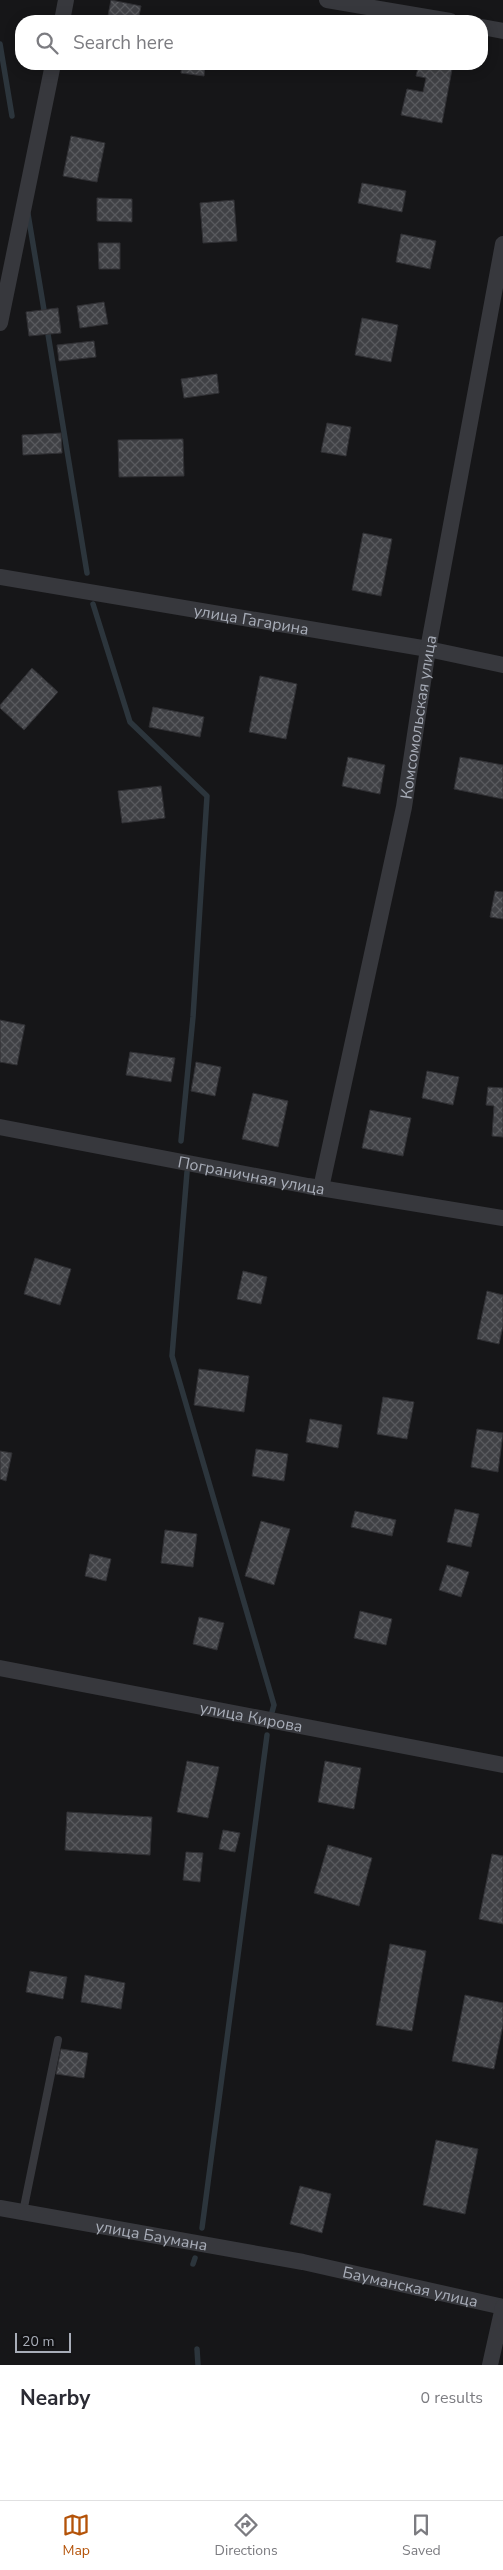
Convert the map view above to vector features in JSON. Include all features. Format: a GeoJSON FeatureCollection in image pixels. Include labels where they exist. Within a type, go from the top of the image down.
{"type":"FeatureCollection","features":[{"type":"Feature","properties":{"kind":"street"},"geometry":{"type":"LineString","coordinates":[[63,15],[66,0]]}},
{"type":"Feature","properties":{"kind":"street"},"geometry":{"type":"LineString","coordinates":[[327,0],[415,15]]}},
{"type":"Feature","properties":{"kind":"street"},"geometry":{"type":"LineString","coordinates":[[488,28],[503,30]]}},
{"type":"Feature","properties":{"kind":"street"},"geometry":{"type":"LineString","coordinates":[[0,323],[6,260],[52,70]]}},
{"type":"Feature","properties":{"kind":"street","name":"Комсомольская улица"},"geometry":{"type":"LineString","coordinates":[[321,1188],[404,806],[428,649],[503,244]]}},
{"type":"Feature","properties":{"kind":"street","name":"улица Гагарина"},"geometry":{"type":"LineString","coordinates":[[0,577],[428,649],[503,665]]}},
{"type":"Feature","properties":{"kind":"street","name":"Пограничная улица"},"geometry":{"type":"LineString","coordinates":[[0,1127],[321,1188],[503,1218]]}},
{"type":"Feature","properties":{"kind":"street","name":"улица Кирова"},"geometry":{"type":"LineString","coordinates":[[0,1668],[503,1764]]}},
{"type":"Feature","properties":{"kind":"street","name":"улица Баумана"},"geometry":{"type":"LineString","coordinates":[[0,2208],[310,2263]]}},
{"type":"Feature","properties":{"kind":"street","name":"Бауманская улица"},"geometry":{"type":"LineString","coordinates":[[310,2263],[503,2307]]}},
{"type":"Feature","properties":{"kind":"street"},"geometry":{"type":"LineString","coordinates":[[490,2365],[503,2307]]}},
{"type":"Feature","properties":{"kind":"lane"},"geometry":{"type":"LineString","coordinates":[[23,2212],[58,2040]]}},
{"type":"Feature","properties":{"kind":"building"},"geometry":{"type":"Polygon","coordinates":[[[111,0],[141,6],[139,15],[108,15],[111,0]]]}},
{"type":"Feature","properties":{"kind":"building"},"geometry":{"type":"Polygon","coordinates":[[[181,70],[204,70],[204,76],[181,73],[181,70]]]}},
{"type":"Feature","properties":{"kind":"building"},"geometry":{"type":"Polygon","coordinates":[[[418,70],[452,70],[442,123],[401,115],[407,89],[423,92],[426,78],[416,76],[418,70]]]}},
{"type":"Feature","properties":{"kind":"building"},"geometry":{"type":"Polygon","coordinates":[[[71,136],[105,143],[97,182],[63,176],[71,136]]]}},
{"type":"Feature","properties":{"kind":"building"},"geometry":{"type":"Polygon","coordinates":[[[362,183],[406,191],[402,212],[358,203],[362,183]]]}},
{"type":"Feature","properties":{"kind":"building"},"geometry":{"type":"Polygon","coordinates":[[[97,198],[132,199],[132,222],[97,221],[97,198]]]}},
{"type":"Feature","properties":{"kind":"building"},"geometry":{"type":"Polygon","coordinates":[[[234,200],[237,241],[203,243],[200,203],[234,200]]]}},
{"type":"Feature","properties":{"kind":"building"},"geometry":{"type":"Polygon","coordinates":[[[401,234],[436,241],[430,269],[396,262],[401,234]]]}},
{"type":"Feature","properties":{"kind":"building"},"geometry":{"type":"Polygon","coordinates":[[[98,243],[120,243],[120,269],[99,269],[98,243]]]}},
{"type":"Feature","properties":{"kind":"building"},"geometry":{"type":"Polygon","coordinates":[[[104,302],[108,324],[80,328],[77,306],[104,302]]]}},
{"type":"Feature","properties":{"kind":"building"},"geometry":{"type":"Polygon","coordinates":[[[58,308],[61,333],[29,336],[26,312],[58,308]]]}},
{"type":"Feature","properties":{"kind":"building"},"geometry":{"type":"Polygon","coordinates":[[[362,318],[398,325],[391,362],[355,355],[362,318]]]}},
{"type":"Feature","properties":{"kind":"building"},"geometry":{"type":"Polygon","coordinates":[[[94,341],[96,357],[59,361],[57,345],[94,341]]]}},
{"type":"Feature","properties":{"kind":"building"},"geometry":{"type":"Polygon","coordinates":[[[217,374],[219,393],[184,398],[181,379],[217,374]]]}},
{"type":"Feature","properties":{"kind":"building"},"geometry":{"type":"Polygon","coordinates":[[[327,423],[351,427],[346,456],[321,452],[327,423]]]}},
{"type":"Feature","properties":{"kind":"building"},"geometry":{"type":"Polygon","coordinates":[[[61,433],[62,453],[23,455],[22,435],[61,433]]]}},
{"type":"Feature","properties":{"kind":"building"},"geometry":{"type":"Polygon","coordinates":[[[183,439],[184,476],[119,477],[118,440],[183,439]]]}},
{"type":"Feature","properties":{"kind":"building"},"geometry":{"type":"Polygon","coordinates":[[[363,533],[392,539],[381,596],[352,590],[363,533]]]}},
{"type":"Feature","properties":{"kind":"building"},"geometry":{"type":"Polygon","coordinates":[[[32,668],[58,692],[24,730],[0,708],[0,705],[32,668]]]}},
{"type":"Feature","properties":{"kind":"building"},"geometry":{"type":"Polygon","coordinates":[[[260,676],[297,684],[286,739],[249,732],[260,676]]]}},
{"type":"Feature","properties":{"kind":"building"},"geometry":{"type":"Polygon","coordinates":[[[153,707],[204,717],[200,737],[149,727],[153,707]]]}},
{"type":"Feature","properties":{"kind":"building"},"geometry":{"type":"Polygon","coordinates":[[[348,757],[385,765],[380,794],[342,786],[348,757]]]}},
{"type":"Feature","properties":{"kind":"building"},"geometry":{"type":"Polygon","coordinates":[[[460,757],[503,765],[503,799],[454,789],[460,757]]]}},
{"type":"Feature","properties":{"kind":"building"},"geometry":{"type":"Polygon","coordinates":[[[161,786],[165,818],[122,823],[118,791],[161,786]]]}},
{"type":"Feature","properties":{"kind":"building"},"geometry":{"type":"Polygon","coordinates":[[[495,891],[503,892],[503,919],[490,917],[495,891]]]}},
{"type":"Feature","properties":{"kind":"building"},"geometry":{"type":"Polygon","coordinates":[[[0,1020],[25,1025],[17,1065],[0,1062],[0,1020]]]}},
{"type":"Feature","properties":{"kind":"building"},"geometry":{"type":"Polygon","coordinates":[[[130,1052],[175,1058],[171,1082],[126,1075],[130,1052]]]}},
{"type":"Feature","properties":{"kind":"building"},"geometry":{"type":"Polygon","coordinates":[[[196,1062],[221,1067],[215,1096],[191,1091],[196,1062]]]}},
{"type":"Feature","properties":{"kind":"building"},"geometry":{"type":"Polygon","coordinates":[[[427,1071],[459,1077],[453,1105],[422,1098],[427,1071]]]}},
{"type":"Feature","properties":{"kind":"building"},"geometry":{"type":"Polygon","coordinates":[[[488,1087],[503,1088],[503,1137],[492,1136],[494,1106],[486,1105],[488,1087]]]}},
{"type":"Feature","properties":{"kind":"building"},"geometry":{"type":"Polygon","coordinates":[[[253,1093],[288,1101],[278,1147],[242,1139],[253,1093]]]}},
{"type":"Feature","properties":{"kind":"building"},"geometry":{"type":"Polygon","coordinates":[[[370,1110],[411,1118],[403,1156],[362,1148],[370,1110]]]}},
{"type":"Feature","properties":{"kind":"building"},"geometry":{"type":"Polygon","coordinates":[[[35,1258],[71,1269],[60,1305],[24,1294],[35,1258]]]}},
{"type":"Feature","properties":{"kind":"building"},"geometry":{"type":"Polygon","coordinates":[[[243,1271],[267,1277],[261,1304],[237,1299],[243,1271]]]}},
{"type":"Feature","properties":{"kind":"building"},"geometry":{"type":"Polygon","coordinates":[[[487,1291],[503,1295],[503,1326],[499,1344],[477,1339],[487,1291]]]}},
{"type":"Feature","properties":{"kind":"building"},"geometry":{"type":"Polygon","coordinates":[[[199,1369],[249,1376],[244,1412],[194,1405],[199,1369]]]}},
{"type":"Feature","properties":{"kind":"building"},"geometry":{"type":"Polygon","coordinates":[[[383,1397],[414,1402],[407,1439],[377,1434],[383,1397]]]}},
{"type":"Feature","properties":{"kind":"building"},"geometry":{"type":"Polygon","coordinates":[[[310,1419],[342,1425],[338,1448],[306,1442],[310,1419]]]}},
{"type":"Feature","properties":{"kind":"building"},"geometry":{"type":"Polygon","coordinates":[[[477,1429],[503,1433],[498,1472],[471,1467],[477,1429]]]}},
{"type":"Feature","properties":{"kind":"building"},"geometry":{"type":"Polygon","coordinates":[[[256,1449],[288,1454],[284,1481],[252,1476],[256,1449]]]}},
{"type":"Feature","properties":{"kind":"building"},"geometry":{"type":"Polygon","coordinates":[[[0,1451],[12,1453],[6,1481],[0,1479],[0,1451]]]}},
{"type":"Feature","properties":{"kind":"building"},"geometry":{"type":"Polygon","coordinates":[[[455,1509],[479,1514],[471,1547],[447,1542],[455,1509]]]}},
{"type":"Feature","properties":{"kind":"building"},"geometry":{"type":"Polygon","coordinates":[[[355,1511],[396,1520],[392,1536],[351,1527],[355,1511]]]}},
{"type":"Feature","properties":{"kind":"building"},"geometry":{"type":"Polygon","coordinates":[[[261,1521],[290,1529],[274,1585],[245,1576],[261,1521]]]}},
{"type":"Feature","properties":{"kind":"building"},"geometry":{"type":"Polygon","coordinates":[[[165,1530],[197,1534],[193,1567],[161,1563],[165,1530]]]}},
{"type":"Feature","properties":{"kind":"building"},"geometry":{"type":"Polygon","coordinates":[[[90,1554],[111,1559],[106,1581],[85,1576],[90,1554]]]}},
{"type":"Feature","properties":{"kind":"building"},"geometry":{"type":"Polygon","coordinates":[[[447,1565],[469,1572],[461,1597],[439,1590],[447,1565]]]}},
{"type":"Feature","properties":{"kind":"building"},"geometry":{"type":"Polygon","coordinates":[[[360,1611],[392,1619],[386,1645],[354,1638],[360,1611]]]}},
{"type":"Feature","properties":{"kind":"building"},"geometry":{"type":"Polygon","coordinates":[[[199,1617],[224,1623],[217,1650],[193,1644],[199,1617]]]}},
{"type":"Feature","properties":{"kind":"building"},"geometry":{"type":"Polygon","coordinates":[[[187,1761],[219,1767],[208,1818],[177,1812],[187,1761]]]}},
{"type":"Feature","properties":{"kind":"building"},"geometry":{"type":"Polygon","coordinates":[[[325,1761],[361,1768],[354,1809],[318,1802],[325,1761]]]}},
{"type":"Feature","properties":{"kind":"building"},"geometry":{"type":"Polygon","coordinates":[[[67,1812],[152,1817],[150,1855],[65,1850],[67,1812]]]}},
{"type":"Feature","properties":{"kind":"building"},"geometry":{"type":"Polygon","coordinates":[[[223,1830],[240,1833],[235,1852],[219,1849],[223,1830]]]}},
{"type":"Feature","properties":{"kind":"building"},"geometry":{"type":"Polygon","coordinates":[[[328,1845],[372,1858],[359,1906],[314,1893],[328,1845]]]}},
{"type":"Feature","properties":{"kind":"building"},"geometry":{"type":"Polygon","coordinates":[[[186,1852],[203,1853],[200,1882],[183,1880],[186,1852]]]}},
{"type":"Feature","properties":{"kind":"building"},"geometry":{"type":"Polygon","coordinates":[[[492,1854],[503,1856],[503,1924],[479,1919],[492,1854]]]}},
{"type":"Feature","properties":{"kind":"building"},"geometry":{"type":"Polygon","coordinates":[[[390,1944],[426,1951],[412,2031],[376,2025],[390,1944]]]}},
{"type":"Feature","properties":{"kind":"building"},"geometry":{"type":"Polygon","coordinates":[[[30,1971],[67,1977],[63,1999],[26,1992],[30,1971]]]}},
{"type":"Feature","properties":{"kind":"building"},"geometry":{"type":"Polygon","coordinates":[[[85,1975],[125,1983],[121,2009],[81,2002],[85,1975]]]}},
{"type":"Feature","properties":{"kind":"building"},"geometry":{"type":"Polygon","coordinates":[[[465,1995],[503,2003],[503,2025],[494,2069],[452,2061],[465,1995]]]}},
{"type":"Feature","properties":{"kind":"building"},"geometry":{"type":"Polygon","coordinates":[[[61,2049],[88,2053],[84,2078],[56,2074],[61,2049]]]}},
{"type":"Feature","properties":{"kind":"building"},"geometry":{"type":"Polygon","coordinates":[[[436,2140],[478,2149],[465,2214],[423,2205],[436,2140]]]}},
{"type":"Feature","properties":{"kind":"building"},"geometry":{"type":"Polygon","coordinates":[[[300,2186],[331,2194],[322,2233],[290,2224],[300,2186]]]}},
{"type":"Feature","properties":{"kind":"waterway"},"geometry":{"type":"LineString","coordinates":[[0,44],[12,116]]}},
{"type":"Feature","properties":{"kind":"waterway"},"geometry":{"type":"LineString","coordinates":[[28,214],[45,316]]}},
{"type":"Feature","properties":{"kind":"waterway"},"geometry":{"type":"LineString","coordinates":[[47,328],[87,573]]}},
{"type":"Feature","properties":{"kind":"waterway"},"geometry":{"type":"LineString","coordinates":[[93,604],[130,722],[207,796],[193,1017],[181,1141]]}},
{"type":"Feature","properties":{"kind":"waterway"},"geometry":{"type":"LineString","coordinates":[[187,1172],[172,1356],[274,1705],[272,1712]]}},
{"type":"Feature","properties":{"kind":"waterway"},"geometry":{"type":"LineString","coordinates":[[202,2228],[267,1735]]}},
{"type":"Feature","properties":{"kind":"waterway"},"geometry":{"type":"LineString","coordinates":[[193,2264],[195,2258]]}},
{"type":"Feature","properties":{"kind":"waterway"},"geometry":{"type":"LineString","coordinates":[[197,2349],[198,2365]]}}]}
